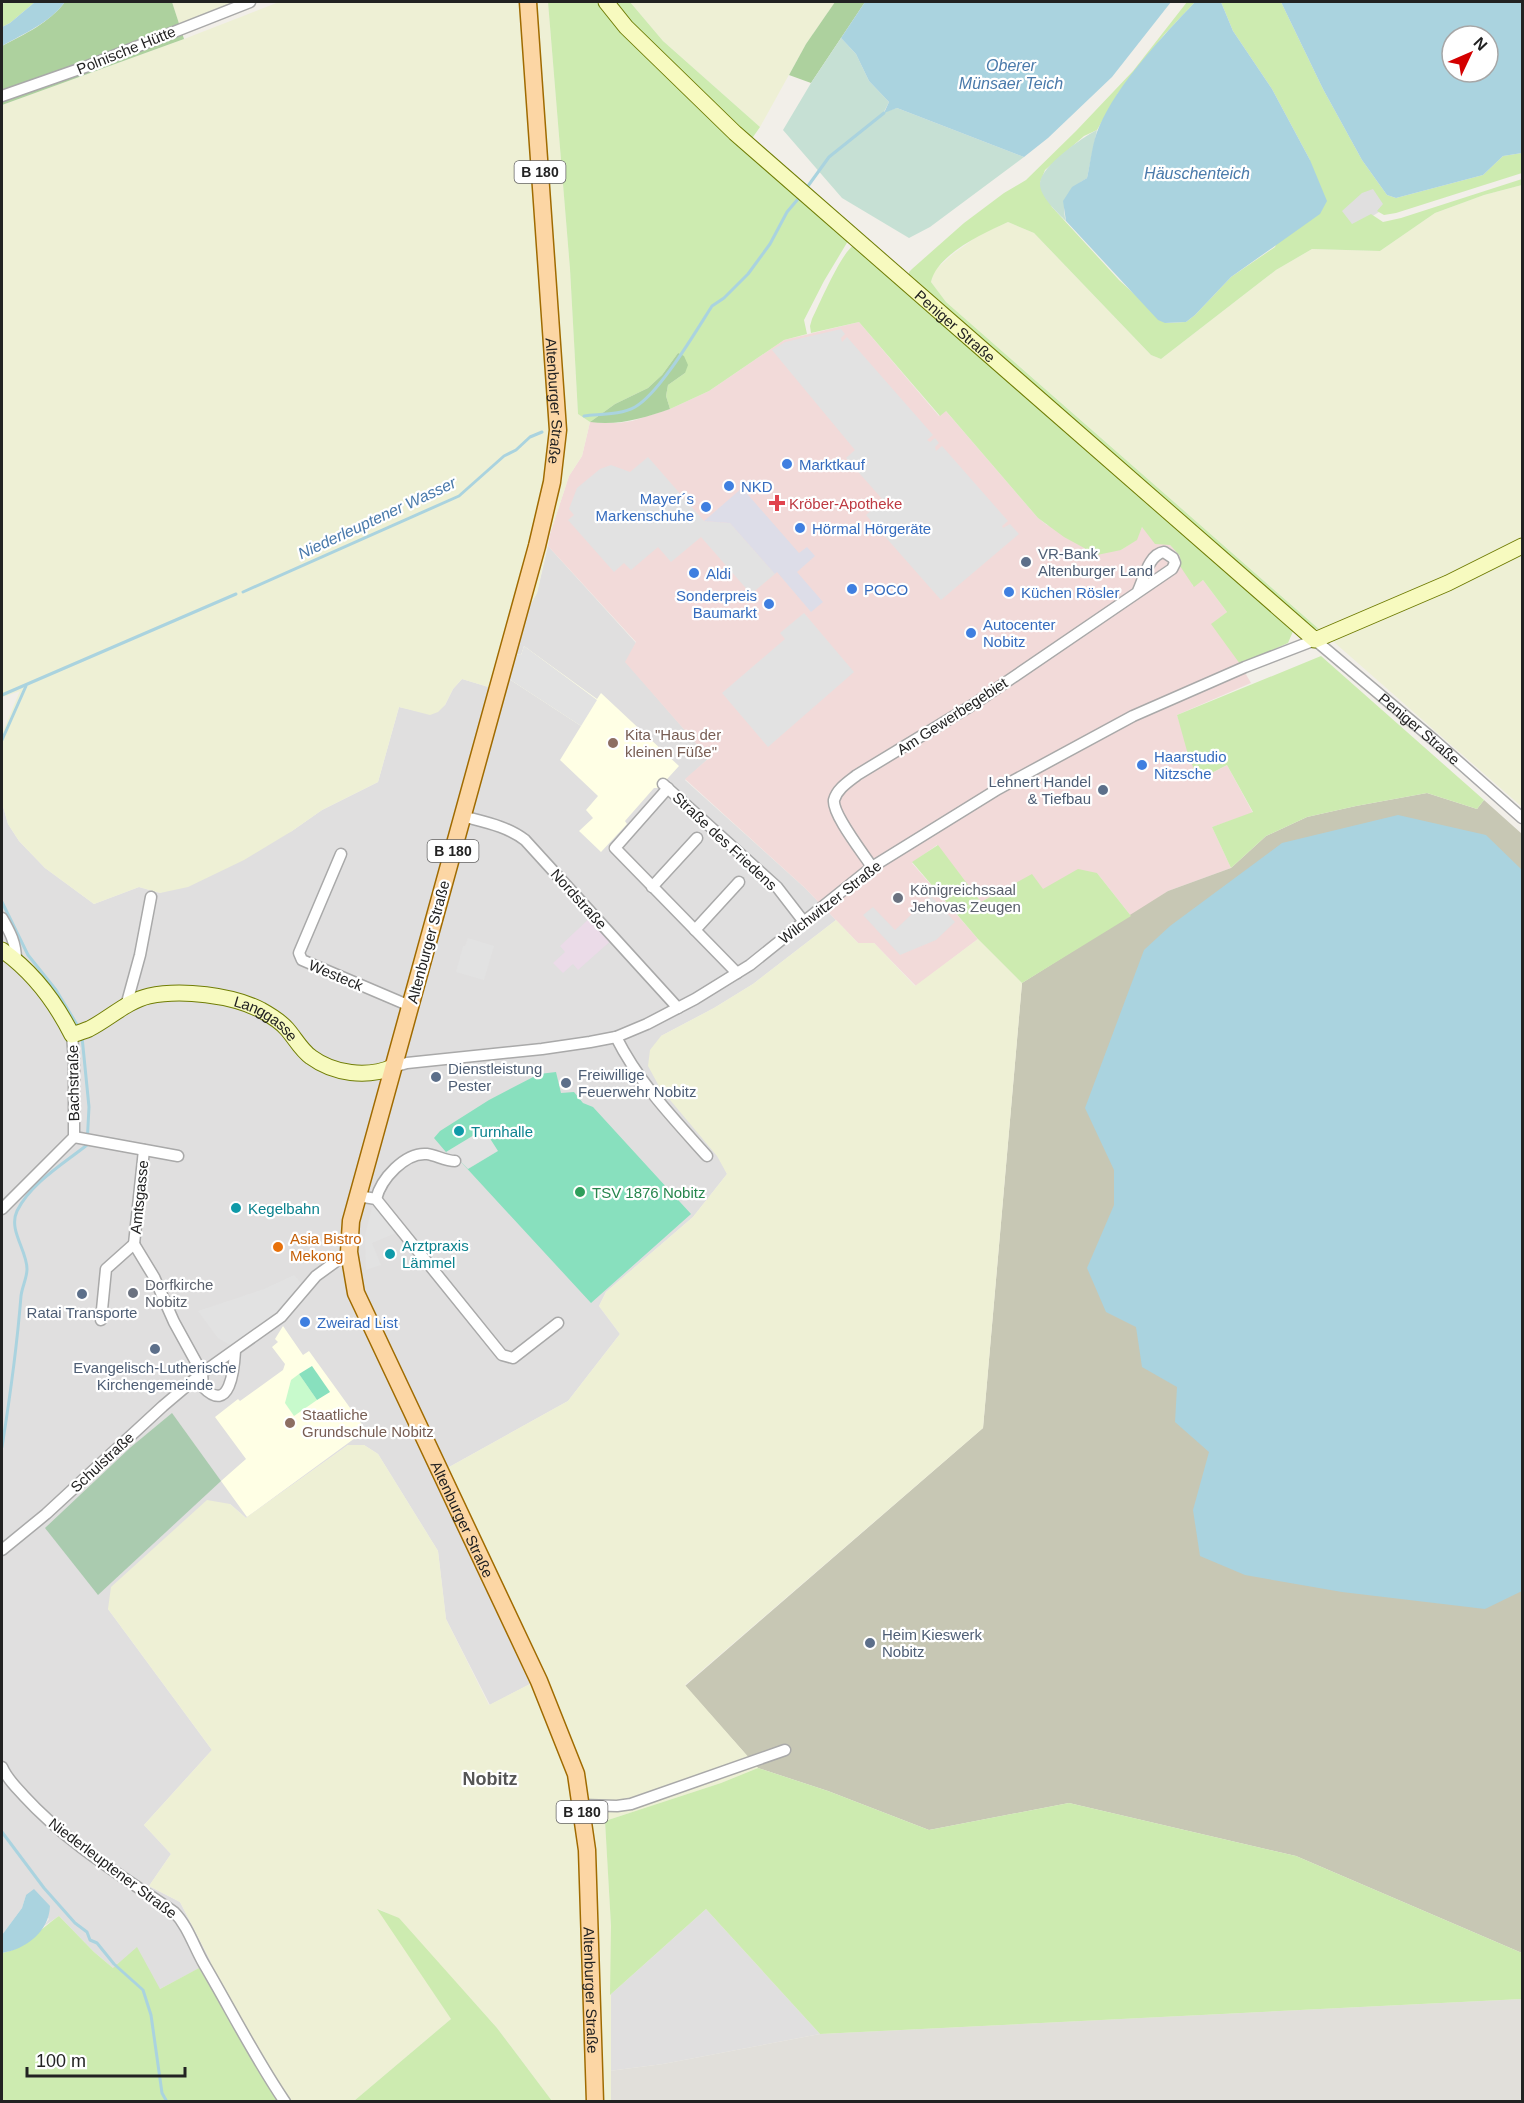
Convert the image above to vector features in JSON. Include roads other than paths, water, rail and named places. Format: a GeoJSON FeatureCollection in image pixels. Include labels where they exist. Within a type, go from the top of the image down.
{"type":"FeatureCollection","features":[{"type":"Feature","properties":{"kind":"main road","name":"Altenburger Straße"},"geometry":{"type":"LineString","coordinates":[[528,2],[558,438],[552,482],[537,546],[351,1221],[349,1252],[356,1293],[539,1680],[576,1774],[587,1850],[595,2102]]}},
{"type":"Feature","properties":{"kind":"street","name":"Polnische Hütte"},"geometry":{"type":"LineString","coordinates":[[2,96],[85,67],[250,2]]}},
{"type":"Feature","properties":{"kind":"street","name":"Peniger Straße"},"geometry":{"type":"LineString","coordinates":[[606,2],[626,27],[735,133],[1522,818]]}},
{"type":"Feature","properties":{"kind":"street"},"geometry":{"type":"LineString","coordinates":[[1315,640],[1448,583],[1522,546]]}},
{"type":"Feature","properties":{"kind":"street","name":"Am Gewerbegebiet"},"geometry":{"type":"LineString","coordinates":[[872,867],[836,813],[834,800],[841,787],[974,704],[1138,591]]}},
{"type":"Feature","properties":{"kind":"street","name":"Wilchwitzer Straße"},"geometry":{"type":"LineString","coordinates":[[393,1066],[542,1049],[616,1037],[647,1024],[737,972],[872,867],[998,789],[1133,716],[1245,667],[1315,640]]}},
{"type":"Feature","properties":{"kind":"street","name":"Straße des Friedens"},"geometry":{"type":"LineString","coordinates":[[737,972],[615,848],[665,786],[777,887],[804,922]]}},
{"type":"Feature","properties":{"kind":"street","name":"Nordstraße"},"geometry":{"type":"LineString","coordinates":[[462,816],[506,829],[525,840],[678,1008]]}},
{"type":"Feature","properties":{"kind":"street","name":"Straße des Friedens"},"geometry":{"type":"LineString","coordinates":[[652,887],[697,838]]}},
{"type":"Feature","properties":{"kind":"street","name":"Westeck"},"geometry":{"type":"LineString","coordinates":[[341,854],[299,953],[302,960],[410,1006]]}},
{"type":"Feature","properties":{"kind":"street","name":"Straße des Friedens"},"geometry":{"type":"LineString","coordinates":[[695,930],[739,882]]}},
{"type":"Feature","properties":{"kind":"street"},"geometry":{"type":"LineString","coordinates":[[126,1006],[140,955],[151,897]]}},
{"type":"Feature","properties":{"kind":"street"},"geometry":{"type":"LineString","coordinates":[[2,918],[11,933],[16,948],[16,960]]}},
{"type":"Feature","properties":{"kind":"street"},"geometry":{"type":"LineString","coordinates":[[2,950],[28,970],[78,1033]]}},
{"type":"Feature","properties":{"kind":"street","name":"Langgasse"},"geometry":{"type":"LineString","coordinates":[[78,1033],[148,996],[182,993],[225,998],[260,1010],[285,1026],[310,1056],[333,1069],[364,1074],[380,1072],[393,1066]]}},
{"type":"Feature","properties":{"kind":"street","name":"Bachstraße"},"geometry":{"type":"LineString","coordinates":[[2,1209],[83,1138],[74,1060],[78,1033]]}},
{"type":"Feature","properties":{"kind":"street"},"geometry":{"type":"LineString","coordinates":[[616,1037],[629,1064],[646,1088],[707,1156]]}},
{"type":"Feature","properties":{"kind":"street","name":"Amtsgasse"},"geometry":{"type":"LineString","coordinates":[[83,1138],[178,1156]]}},
{"type":"Feature","properties":{"kind":"street","name":"Amtsgasse"},"geometry":{"type":"LineString","coordinates":[[134,1244],[144,1150]]}},
{"type":"Feature","properties":{"kind":"street"},"geometry":{"type":"LineString","coordinates":[[376,1199],[378,1192],[397,1166],[411,1156],[427,1154],[455,1161]]}},
{"type":"Feature","properties":{"kind":"street"},"geometry":{"type":"LineString","coordinates":[[358,1196],[376,1199],[502,1355],[513,1358],[558,1323]]}},
{"type":"Feature","properties":{"kind":"street"},"geometry":{"type":"LineString","coordinates":[[101,1320],[106,1269],[134,1244],[154,1277],[174,1322],[202,1373],[203,1387],[208,1393],[216,1396],[225,1392],[231,1385],[235,1351]]}},
{"type":"Feature","properties":{"kind":"street","name":"Schulstraße"},"geometry":{"type":"LineString","coordinates":[[2,1550],[46,1514],[139,1427],[202,1373],[281,1317],[316,1276],[349,1252]]}},
{"type":"Feature","properties":{"kind":"street"},"geometry":{"type":"LineString","coordinates":[[581,1805],[631,1804],[785,1750]]}},
{"type":"Feature","properties":{"kind":"street","name":"Niederleuptener Straße"},"geometry":{"type":"LineString","coordinates":[[2,1767],[5,1776],[41,1815],[80,1847],[174,1912],[182,1920],[197,1952],[285,2102]]}},
{"type":"Feature","properties":{"kind":"water"},"geometry":{"type":"Polygon","coordinates":[[[35,2],[65,2],[44,22],[2,46],[2,27],[35,2]]]}},
{"type":"Feature","properties":{"kind":"water","name":"Oberer Münsaer Teich"},"geometry":{"type":"Polygon","coordinates":[[[865,2],[1171,2],[1112,77],[1048,138],[1024,157],[897,108],[884,113],[889,102],[869,81],[856,54],[841,38],[865,2]]]}},
{"type":"Feature","properties":{"kind":"water","name":"Häuschenteich"},"geometry":{"type":"Polygon","coordinates":[[[1195,2],[1221,2],[1233,31],[1272,89],[1310,160],[1327,201],[1320,214],[1231,277],[1186,322],[1165,323],[1158,320],[1066,221],[1063,201],[1072,187],[1087,178],[1097,133],[1117,94],[1142,61],[1195,2]]]}},
{"type":"Feature","properties":{"kind":"water"},"geometry":{"type":"Polygon","coordinates":[[[1281,2],[1522,2],[1522,153],[1503,156],[1483,175],[1396,198],[1387,195],[1362,160],[1323,89],[1281,2]]]}},
{"type":"Feature","properties":{"kind":"water"},"geometry":{"type":"Polygon","coordinates":[[[1398,815],[1486,835],[1522,870],[1522,1591],[1485,1609],[1342,1592],[1245,1575],[1200,1556],[1193,1510],[1209,1452],[1175,1422],[1177,1387],[1142,1367],[1136,1327],[1106,1312],[1087,1268],[1114,1205],[1114,1170],[1085,1108],[1144,950],[1170,926],[1282,843],[1398,815]]]}},
{"type":"Feature","properties":{"kind":"water"},"geometry":{"type":"Polygon","coordinates":[[[34,1889],[50,1906],[45,1924],[35,1938],[19,1948],[2,1953],[2,1935],[22,1908],[26,1895],[34,1889]]]}},
{"type":"Feature","properties":{"kind":"waterway","name":"Niederleuptener Wasser"},"geometry":{"type":"LineString","coordinates":[[808,186],[829,157],[884,113]]}},
{"type":"Feature","properties":{"kind":"waterway","name":"Niederleuptener Wasser"},"geometry":{"type":"LineString","coordinates":[[584,416],[623,412],[645,400],[666,376],[712,306],[724,298],[748,274],[770,244],[787,212],[798,199]]}},
{"type":"Feature","properties":{"kind":"waterway","name":"Niederleuptener Wasser"},"geometry":{"type":"LineString","coordinates":[[243,592],[459,496],[504,456],[516,450],[530,437],[542,432]]}},
{"type":"Feature","properties":{"kind":"waterway","name":"Niederleuptener Wasser"},"geometry":{"type":"LineString","coordinates":[[2,695],[236,594]]}},
{"type":"Feature","properties":{"kind":"waterway","name":"Niederleuptener Wasser"},"geometry":{"type":"LineString","coordinates":[[2,740],[26,686]]}},
{"type":"Feature","properties":{"kind":"waterway","name":"Niederleuptener Wasser"},"geometry":{"type":"LineString","coordinates":[[2,902],[28,955],[56,990],[79,1028]]}},
{"type":"Feature","properties":{"kind":"waterway","name":"Niederleuptener Wasser"},"geometry":{"type":"LineString","coordinates":[[2,1447],[21,1296],[27,1269],[16,1233],[15,1218],[30,1192],[87,1145],[89,1107],[82,1037]]}},
{"type":"Feature","properties":{"kind":"waterway","name":"Niederleuptener Wasser"},"geometry":{"type":"LineString","coordinates":[[2,1832],[44,1888],[75,1923],[87,1932],[90,1940],[97,1943],[114,1964],[143,1990],[151,2015],[162,2093],[167,2102]]}},
{"type":"Feature","properties":{"kind":"place","name":"Marktkauf"},"geometry":{"type":"Point","coordinates":[787,464]}},
{"type":"Feature","properties":{"kind":"place","name":"NKD"},"geometry":{"type":"Point","coordinates":[729,486]}},
{"type":"Feature","properties":{"kind":"place","name":"Kröber-Apotheke"},"geometry":{"type":"Point","coordinates":[777,503]}},
{"type":"Feature","properties":{"kind":"place","name":"Mayer´s Markenschuhe"},"geometry":{"type":"Point","coordinates":[706,507]}},
{"type":"Feature","properties":{"kind":"place","name":"Hörmal Hörgeräte"},"geometry":{"type":"Point","coordinates":[800,528]}},
{"type":"Feature","properties":{"kind":"place","name":"VR-Bank Altenburger Land"},"geometry":{"type":"Point","coordinates":[1026,562]}},
{"type":"Feature","properties":{"kind":"place","name":"Aldi"},"geometry":{"type":"Point","coordinates":[694,573]}},
{"type":"Feature","properties":{"kind":"place","name":"POCO"},"geometry":{"type":"Point","coordinates":[852,589]}},
{"type":"Feature","properties":{"kind":"place","name":"Küchen Rösler"},"geometry":{"type":"Point","coordinates":[1009,592]}},
{"type":"Feature","properties":{"kind":"place","name":"Sonderpreis Baumarkt"},"geometry":{"type":"Point","coordinates":[769,604]}},
{"type":"Feature","properties":{"kind":"place","name":"Autocenter Nobitz"},"geometry":{"type":"Point","coordinates":[971,633]}},
{"type":"Feature","properties":{"kind":"place","name":"Kita \"Haus der kleinen Füße\""},"geometry":{"type":"Point","coordinates":[613,743]}},
{"type":"Feature","properties":{"kind":"place","name":"Haarstudio Nitzsche"},"geometry":{"type":"Point","coordinates":[1142,765]}},
{"type":"Feature","properties":{"kind":"place","name":"Lehnert Handel & Tiefbau"},"geometry":{"type":"Point","coordinates":[1103,790]}},
{"type":"Feature","properties":{"kind":"place","name":"Königreichssaal Jehovas Zeugen"},"geometry":{"type":"Point","coordinates":[898,898]}},
{"type":"Feature","properties":{"kind":"place","name":"Dienstleistung Pester"},"geometry":{"type":"Point","coordinates":[436,1077]}},
{"type":"Feature","properties":{"kind":"place","name":"Freiwillige Feuerwehr Nobitz"},"geometry":{"type":"Point","coordinates":[566,1083]}},
{"type":"Feature","properties":{"kind":"place","name":"Turnhalle"},"geometry":{"type":"Point","coordinates":[459,1131]}},
{"type":"Feature","properties":{"kind":"place","name":"TSV 1876 Nobitz"},"geometry":{"type":"Point","coordinates":[580,1192]}},
{"type":"Feature","properties":{"kind":"place","name":"Kegelbahn"},"geometry":{"type":"Point","coordinates":[236,1208]}},
{"type":"Feature","properties":{"kind":"place","name":"Asia Bistro Mekong"},"geometry":{"type":"Point","coordinates":[278,1247]}},
{"type":"Feature","properties":{"kind":"place","name":"Arztpraxis Lämmel"},"geometry":{"type":"Point","coordinates":[390,1254]}},
{"type":"Feature","properties":{"kind":"place","name":"Dorfkirche Nobitz"},"geometry":{"type":"Point","coordinates":[133,1293]}},
{"type":"Feature","properties":{"kind":"place","name":"Ratai Transporte"},"geometry":{"type":"Point","coordinates":[82,1294]}},
{"type":"Feature","properties":{"kind":"place","name":"Zweirad List"},"geometry":{"type":"Point","coordinates":[305,1322]}},
{"type":"Feature","properties":{"kind":"place","name":"Evangelisch-Lutherische Kirchengemeinde"},"geometry":{"type":"Point","coordinates":[155,1349]}},
{"type":"Feature","properties":{"kind":"place","name":"Staatliche Grundschule Nobitz"},"geometry":{"type":"Point","coordinates":[290,1423]}},
{"type":"Feature","properties":{"kind":"place","name":"Heim Kieswerk Nobitz"},"geometry":{"type":"Point","coordinates":[870,1643]}},
{"type":"Feature","properties":{"kind":"district","name":"Nobitz"},"geometry":{"type":"Point","coordinates":[490,1779]}}]}
